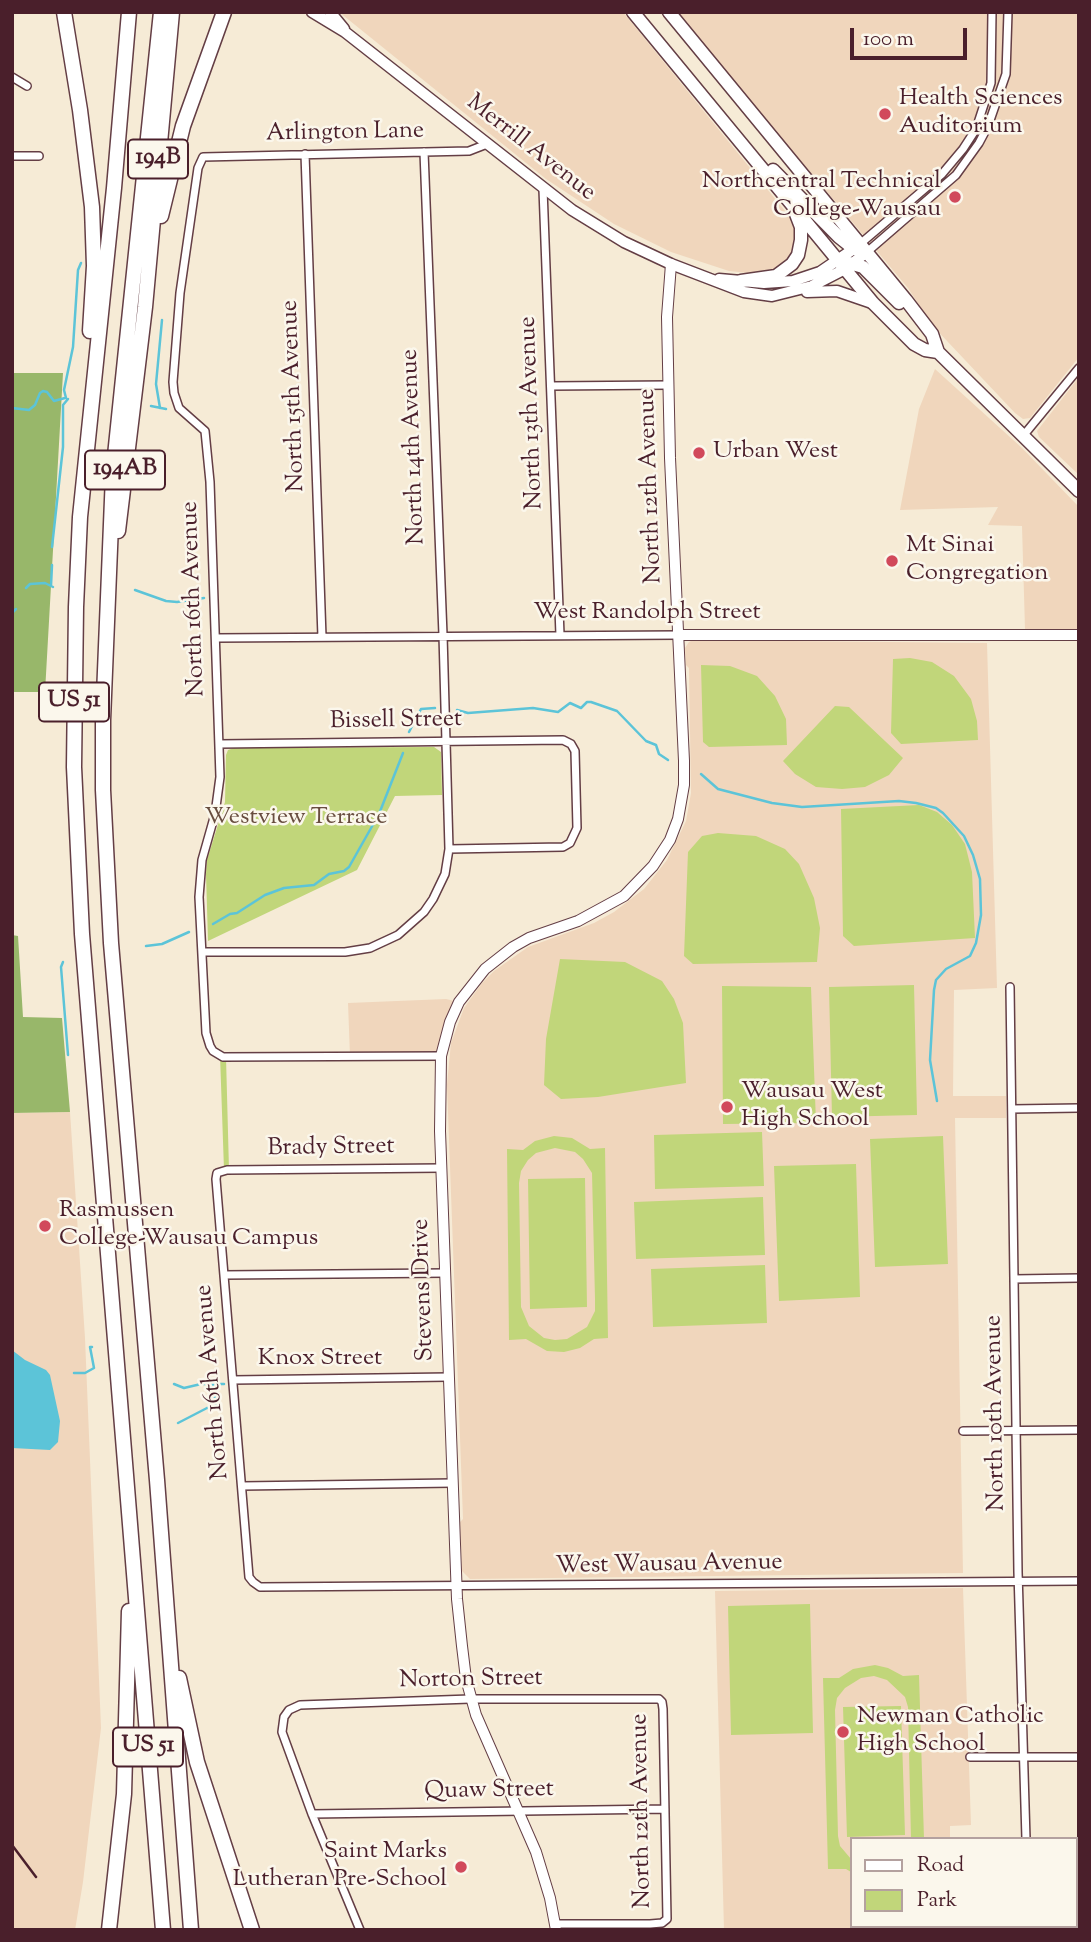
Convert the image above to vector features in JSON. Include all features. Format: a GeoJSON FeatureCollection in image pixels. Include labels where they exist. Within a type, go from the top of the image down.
{"type":"FeatureCollection","features":[{"type":"Feature","properties":{"kind":"highway","name":"US 51"},"geometry":{"type":"LineString","coordinates":[[64,12],[86,158],[93,240],[93,289],[74,675],[78,877],[163,1930]]}},
{"type":"Feature","properties":{"kind":"highway","name":"US 51"},"geometry":{"type":"LineString","coordinates":[[80,517],[129,12]]}},
{"type":"Feature","properties":{"kind":"highway","name":"US 51"},"geometry":{"type":"LineString","coordinates":[[161,12],[113,475],[103,770],[108,908],[164,1569],[191,1930]]}},
{"type":"Feature","properties":{"kind":"highway","name":"194B"},"geometry":{"type":"LineString","coordinates":[[145,307],[172,12]]}},
{"type":"Feature","properties":{"kind":"highway"},"geometry":{"type":"LineString","coordinates":[[145,307],[172,165],[192,96],[224,12]]}},
{"type":"Feature","properties":{"kind":"highway","name":"194AB"},"geometry":{"type":"LineString","coordinates":[[106,633],[145,307]]}},
{"type":"Feature","properties":{"kind":"highway"},"geometry":{"type":"LineString","coordinates":[[109,1930],[124,1794],[132,1564]]}},
{"type":"Feature","properties":{"kind":"highway"},"geometry":{"type":"LineString","coordinates":[[164,1569],[181,1694],[191,1742],[252,1930]]}},
{"type":"Feature","properties":{"kind":"main road","name":"Merrill Avenue"},"geometry":{"type":"LineString","coordinates":[[312,12],[345,32],[543,189],[606,232],[671,264],[751,294],[767,296],[786,294],[812,286],[846,264],[860,248]]}},
{"type":"Feature","properties":{"kind":"main road","name":"Merrill Avenue"},"geometry":{"type":"LineString","coordinates":[[330,12],[345,32]]}},
{"type":"Feature","properties":{"kind":"main road"},"geometry":{"type":"LineString","coordinates":[[633,12],[792,204],[846,264],[873,303],[914,344],[937,352]]}},
{"type":"Feature","properties":{"kind":"main road"},"geometry":{"type":"LineString","coordinates":[[669,12],[930,331],[937,352],[1079,491]]}},
{"type":"Feature","properties":{"kind":"main road"},"geometry":{"type":"LineString","coordinates":[[748,151],[766,163],[860,248]]}},
{"type":"Feature","properties":{"kind":"main road"},"geometry":{"type":"LineString","coordinates":[[741,281],[776,276],[796,259],[801,231],[792,204]]}},
{"type":"Feature","properties":{"kind":"main road","name":"Merrill Avenue"},"geometry":{"type":"LineString","coordinates":[[702,277],[741,281],[793,281],[846,264]]}},
{"type":"Feature","properties":{"kind":"main road"},"geometry":{"type":"LineString","coordinates":[[846,264],[865,268],[930,331]]}},
{"type":"Feature","properties":{"kind":"main road"},"geometry":{"type":"LineString","coordinates":[[786,294],[834,290],[873,303]]}},
{"type":"Feature","properties":{"kind":"street"},"geometry":{"type":"LineString","coordinates":[[860,248],[942,174],[976,129],[991,85],[992,12]]}},
{"type":"Feature","properties":{"kind":"street"},"geometry":{"type":"LineString","coordinates":[[860,248],[956,175],[979,143],[992,117],[1006,74],[1008,12]]}},
{"type":"Feature","properties":{"kind":"street"},"geometry":{"type":"LineString","coordinates":[[12,77],[27,86]]}},
{"type":"Feature","properties":{"kind":"street","name":"Arlington Lane"},"geometry":{"type":"LineString","coordinates":[[203,157],[469,151],[487,144]]}},
{"type":"Feature","properties":{"kind":"street","name":"North 14th Avenue"},"geometry":{"type":"LineString","coordinates":[[202,952],[345,952],[383,943],[407,928],[428,906],[444,874],[449,849],[424,152]]}},
{"type":"Feature","properties":{"kind":"street","name":"North 15th Avenue"},"geometry":{"type":"LineString","coordinates":[[306,154],[322,637]]}},
{"type":"Feature","properties":{"kind":"street"},"geometry":{"type":"LineString","coordinates":[[12,156],[39,156]]}},
{"type":"Feature","properties":{"kind":"street","name":"North 16th Avenue"},"geometry":{"type":"LineString","coordinates":[[203,157],[198,168],[180,293],[173,382],[179,408],[205,431],[207,437],[219,744],[217,802],[202,860],[200,880],[206,1032],[213,1051],[223,1056],[441,1056]]}},
{"type":"Feature","properties":{"kind":"street","name":"North 13th Avenue"},"geometry":{"type":"LineString","coordinates":[[543,189],[560,635]]}},
{"type":"Feature","properties":{"kind":"street","name":"North 12th Avenue"},"geometry":{"type":"LineString","coordinates":[[671,264],[667,294],[669,384],[684,748]]}},
{"type":"Feature","properties":{"kind":"street"},"geometry":{"type":"LineString","coordinates":[[1023,436],[1079,368]]}},
{"type":"Feature","properties":{"kind":"street"},"geometry":{"type":"LineString","coordinates":[[551,386],[669,384]]}},
{"type":"Feature","properties":{"kind":"street","name":"West Randolph Street"},"geometry":{"type":"LineString","coordinates":[[216,638],[443,635],[1079,635]]}},
{"type":"Feature","properties":{"kind":"street","name":"Bissell Street"},"geometry":{"type":"LineString","coordinates":[[219,744],[445,740],[563,740],[571,744],[575,751],[577,828],[570,843],[563,847],[449,849]]}},
{"type":"Feature","properties":{"kind":"street","name":"Stevens Drive"},"geometry":{"type":"LineString","coordinates":[[556,1927],[544,1875],[470,1699],[461,1646],[449,1377],[441,1056],[450,1022],[459,1002],[476,978],[496,958],[529,939],[604,909],[624,896],[647,874],[670,840],[678,819],[684,785],[684,748]]}},
{"type":"Feature","properties":{"kind":"street","name":"North 10th Avenue"},"geometry":{"type":"LineString","coordinates":[[1010,987],[1019,1581],[1026,1837]]}},
{"type":"Feature","properties":{"kind":"street"},"geometry":{"type":"LineString","coordinates":[[1013,1109],[1079,1108]]}},
{"type":"Feature","properties":{"kind":"street","name":"Brady Street"},"geometry":{"type":"LineString","coordinates":[[220,1170],[442,1168]]}},
{"type":"Feature","properties":{"kind":"street","name":"North 16th Avenue"},"geometry":{"type":"LineString","coordinates":[[220,1170],[216,1179],[249,1577],[260,1587]]}},
{"type":"Feature","properties":{"kind":"street"},"geometry":{"type":"LineString","coordinates":[[224,1275],[446,1273]]}},
{"type":"Feature","properties":{"kind":"street"},"geometry":{"type":"LineString","coordinates":[[1014,1279],[1079,1278]]}},
{"type":"Feature","properties":{"kind":"street","name":"Knox Street"},"geometry":{"type":"LineString","coordinates":[[233,1380],[449,1377]]}},
{"type":"Feature","properties":{"kind":"street"},"geometry":{"type":"LineString","coordinates":[[963,1431],[1079,1430]]}},
{"type":"Feature","properties":{"kind":"street"},"geometry":{"type":"LineString","coordinates":[[242,1486],[453,1482]]}},
{"type":"Feature","properties":{"kind":"street","name":"West Wausau Avenue"},"geometry":{"type":"LineString","coordinates":[[260,1587],[1079,1581]]}},
{"type":"Feature","properties":{"kind":"street","name":"Norton Street"},"geometry":{"type":"LineString","coordinates":[[312,1814],[282,1732],[285,1714],[293,1707],[470,1699],[660,1700]]}},
{"type":"Feature","properties":{"kind":"street","name":"North 12th Avenue"},"geometry":{"type":"LineString","coordinates":[[556,1927],[650,1924],[664,1922],[668,1914],[663,1706],[660,1700]]}},
{"type":"Feature","properties":{"kind":"street"},"geometry":{"type":"LineString","coordinates":[[970,1756],[1079,1756]]}},
{"type":"Feature","properties":{"kind":"street","name":"Quaw Street"},"geometry":{"type":"LineString","coordinates":[[312,1814],[665,1809]]}},
{"type":"Feature","properties":{"kind":"street"},"geometry":{"type":"LineString","coordinates":[[312,1814],[360,1930]]}},
{"type":"Feature","properties":{"kind":"shaded area"},"geometry":{"type":"Polygon","coordinates":[[[339,12],[623,12],[794,222],[797,236],[792,258],[775,271],[758,274],[729,271],[671,252],[614,224],[546,179],[339,12]]]}},
{"type":"Feature","properties":{"kind":"shaded area","name":"Northcentral Technical College-Wausau"},"geometry":{"type":"Polygon","coordinates":[[[675,12],[1079,12],[1079,357],[1030,418],[1023,419],[1015,413],[931,324],[908,288],[675,12]]]}},
{"type":"Feature","properties":{"kind":"shaded area"},"geometry":{"type":"Polygon","coordinates":[[[935,369],[1022,448],[1079,507],[1079,630],[1025,629],[1022,526],[988,525],[998,507],[900,510],[919,409],[935,369]]]}},
{"type":"Feature","properties":{"kind":"shaded area"},"geometry":{"type":"Polygon","coordinates":[[[1079,377],[1079,475],[1039,437],[1037,431],[1079,377]]]}},
{"type":"Feature","properties":{"kind":"shaded area","name":"Wausau West High School"},"geometry":{"type":"Polygon","coordinates":[[[693,640],[987,643],[997,988],[954,990],[953,1096],[1006,1096],[1006,1118],[955,1118],[963,1573],[470,1579],[462,1571],[460,1522],[463,1519],[447,1085],[451,1043],[464,1008],[494,971],[528,947],[594,923],[614,912],[644,889],[667,860],[686,821],[691,793],[689,668],[686,665],[685,648],[693,640]]]}},
{"type":"Feature","properties":{"kind":"shaded area"},"geometry":{"type":"Polygon","coordinates":[[[446,999],[459,1002],[441,1056],[350,1056],[348,1003],[446,999]]]}},
{"type":"Feature","properties":{"kind":"shaded area"},"geometry":{"type":"Polygon","coordinates":[[[70,1112],[85,1338],[101,1728],[75,1930],[12,1930],[12,1113],[70,1112]]]}},
{"type":"Feature","properties":{"kind":"shaded area","name":"Newman Catholic High School"},"geometry":{"type":"Polygon","coordinates":[[[963,1588],[971,1825],[950,1826],[950,1837],[850,1837],[850,1928],[951,1930],[724,1930],[715,1591],[963,1588]]]}},
{"type":"Feature","properties":{"kind":"green space"},"geometry":{"type":"Polygon","coordinates":[[[12,373],[63,373],[45,692],[12,692],[12,373]]]}},
{"type":"Feature","properties":{"kind":"green space"},"geometry":{"type":"Polygon","coordinates":[[[910,658],[932,662],[954,676],[971,699],[977,721],[978,740],[901,744],[891,733],[893,659],[910,658]]]}},
{"type":"Feature","properties":{"kind":"green space"},"geometry":{"type":"Polygon","coordinates":[[[701,665],[730,666],[757,676],[775,696],[786,719],[787,745],[709,747],[703,742],[701,665]]]}},
{"type":"Feature","properties":{"kind":"green space"},"geometry":{"type":"Polygon","coordinates":[[[835,706],[849,707],[903,758],[889,775],[865,787],[816,787],[795,774],[783,761],[835,706]]]}},
{"type":"Feature","properties":{"kind":"green space","name":"Westview Terrace"},"geometry":{"type":"Polygon","coordinates":[[[434,747],[441,752],[442,795],[395,796],[357,870],[208,941],[207,860],[225,802],[228,750],[434,747]]]}},
{"type":"Feature","properties":{"kind":"green space"},"geometry":{"type":"Polygon","coordinates":[[[919,805],[937,812],[952,825],[965,844],[972,872],[975,938],[854,946],[843,936],[841,809],[919,805]]]}},
{"type":"Feature","properties":{"kind":"green space"},"geometry":{"type":"Polygon","coordinates":[[[718,833],[756,836],[785,849],[799,864],[814,898],[820,928],[817,962],[693,964],[684,956],[688,852],[702,836],[718,833]]]}},
{"type":"Feature","properties":{"kind":"green space"},"geometry":{"type":"Polygon","coordinates":[[[12,935],[18,936],[23,1017],[62,1018],[70,1112],[12,1113],[12,935]]]}},
{"type":"Feature","properties":{"kind":"green space"},"geometry":{"type":"Polygon","coordinates":[[[560,959],[625,962],[662,981],[674,999],[683,1023],[686,1083],[598,1097],[561,1099],[544,1085],[546,1039],[560,959]]]}},
{"type":"Feature","properties":{"kind":"green space"},"geometry":{"type":"Polygon","coordinates":[[[914,985],[917,1115],[832,1117],[829,987],[914,985]]]}},
{"type":"Feature","properties":{"kind":"green space"},"geometry":{"type":"Polygon","coordinates":[[[722,986],[811,987],[816,1123],[723,1124],[722,986]]]}},
{"type":"Feature","properties":{"kind":"green space"},"geometry":{"type":"Polygon","coordinates":[[[220,1055],[226,1057],[229,1170],[224,1170],[220,1055]]]}},
{"type":"Feature","properties":{"kind":"green space"},"geometry":{"type":"Polygon","coordinates":[[[762,1132],[764,1186],[655,1189],[654,1135],[762,1132]]]}},
{"type":"Feature","properties":{"kind":"green space"},"geometry":{"type":"Polygon","coordinates":[[[554,1136],[572,1138],[590,1149],[605,1148],[608,1338],[594,1339],[580,1348],[564,1352],[547,1351],[526,1339],[509,1340],[507,1149],[523,1150],[535,1141],[554,1136]],[[555,1148],[536,1153],[521,1171],[519,1183],[521,1307],[529,1326],[544,1338],[555,1340],[567,1339],[587,1327],[595,1311],[592,1173],[575,1152],[555,1148]]]}},
{"type":"Feature","properties":{"kind":"green space"},"geometry":{"type":"Polygon","coordinates":[[[943,1136],[948,1264],[875,1267],[870,1139],[943,1136]]]}},
{"type":"Feature","properties":{"kind":"green space"},"geometry":{"type":"Polygon","coordinates":[[[856,1164],[860,1297],[779,1301],[774,1166],[856,1164]]]}},
{"type":"Feature","properties":{"kind":"green space"},"geometry":{"type":"Polygon","coordinates":[[[585,1178],[587,1307],[530,1309],[528,1179],[585,1178]]]}},
{"type":"Feature","properties":{"kind":"green space"},"geometry":{"type":"Polygon","coordinates":[[[763,1197],[765,1255],[636,1259],[634,1202],[763,1197]]]}},
{"type":"Feature","properties":{"kind":"green space"},"geometry":{"type":"Polygon","coordinates":[[[765,1265],[767,1323],[653,1327],[651,1269],[765,1265]]]}},
{"type":"Feature","properties":{"kind":"green space"},"geometry":{"type":"Polygon","coordinates":[[[810,1604],[813,1733],[731,1735],[728,1606],[810,1604]]]}},
{"type":"Feature","properties":{"kind":"green space"},"geometry":{"type":"Polygon","coordinates":[[[875,1665],[903,1676],[919,1675],[924,1837],[911,1837],[908,1707],[905,1697],[887,1680],[874,1676],[861,1678],[845,1688],[837,1698],[835,1710],[838,1836],[840,1846],[850,1858],[850,1871],[828,1869],[823,1678],[839,1678],[853,1669],[875,1665]]]}},
{"type":"Feature","properties":{"kind":"green space"},"geometry":{"type":"Polygon","coordinates":[[[901,1706],[905,1835],[847,1837],[843,1707],[901,1706]]]}},
{"type":"Feature","properties":{"kind":"water"},"geometry":{"type":"Polygon","coordinates":[[[12,1350],[50,1375],[60,1421],[58,1442],[50,1450],[12,1448],[12,1350]]]}},
{"type":"Feature","properties":{"kind":"waterway"},"geometry":{"type":"LineString","coordinates":[[66,398],[64,390],[73,347],[78,270],[81,263]]}},
{"type":"Feature","properties":{"kind":"waterway"},"geometry":{"type":"LineString","coordinates":[[160,408],[156,384],[162,320]]}},
{"type":"Feature","properties":{"kind":"waterway"},"geometry":{"type":"LineString","coordinates":[[12,408],[29,410],[43,391],[54,401],[65,398]]}},
{"type":"Feature","properties":{"kind":"waterway"},"geometry":{"type":"LineString","coordinates":[[52,547],[63,447],[63,405],[68,399]]}},
{"type":"Feature","properties":{"kind":"waterway"},"geometry":{"type":"LineString","coordinates":[[151,406],[166,409]]}},
{"type":"Feature","properties":{"kind":"waterway"},"geometry":{"type":"LineString","coordinates":[[51,586],[52,565]]}},
{"type":"Feature","properties":{"kind":"waterway"},"geometry":{"type":"LineString","coordinates":[[26,588],[30,584],[45,583],[53,587]]}},
{"type":"Feature","properties":{"kind":"waterway"},"geometry":{"type":"LineString","coordinates":[[135,590],[166,601],[204,598]]}},
{"type":"Feature","properties":{"kind":"waterway"},"geometry":{"type":"LineString","coordinates":[[12,613],[16,609]]}},
{"type":"Feature","properties":{"kind":"waterway"},"geometry":{"type":"LineString","coordinates":[[457,710],[468,713],[533,708],[558,712],[570,703],[581,708],[591,702],[617,711],[646,741],[656,745],[659,754],[668,760]]}},
{"type":"Feature","properties":{"kind":"waterway"},"geometry":{"type":"LineString","coordinates":[[409,732],[421,709],[435,708]]}},
{"type":"Feature","properties":{"kind":"waterway"},"geometry":{"type":"LineString","coordinates":[[213,924],[265,895],[284,888],[314,885],[329,874],[344,871],[349,867],[379,814],[403,753]]}},
{"type":"Feature","properties":{"kind":"waterway"},"geometry":{"type":"LineString","coordinates":[[701,774],[718,789],[772,803],[802,807],[899,801],[916,803],[936,808],[964,836],[980,879],[981,915],[976,943],[970,956],[946,969],[936,980],[930,1060],[937,1101]]}},
{"type":"Feature","properties":{"kind":"waterway"},"geometry":{"type":"LineString","coordinates":[[146,946],[162,944],[189,932]]}},
{"type":"Feature","properties":{"kind":"waterway"},"geometry":{"type":"LineString","coordinates":[[63,962],[61,967],[68,1055]]}},
{"type":"Feature","properties":{"kind":"waterway"},"geometry":{"type":"LineString","coordinates":[[74,1373],[85,1373],[94,1368],[92,1347]]}},
{"type":"Feature","properties":{"kind":"waterway"},"geometry":{"type":"LineString","coordinates":[[174,1384],[184,1388],[201,1384],[224,1384]]}},
{"type":"Feature","properties":{"kind":"waterway"},"geometry":{"type":"LineString","coordinates":[[178,1423],[214,1407],[217,1401],[212,1392],[213,1385]]}},
{"type":"Feature","properties":{"kind":"railway"},"geometry":{"type":"LineString","coordinates":[[12,1845],[36,1877]]}},
{"type":"Feature","properties":{"kind":"place","name":"Health Sciences Auditorium"},"geometry":{"type":"Point","coordinates":[885,114]}},
{"type":"Feature","properties":{"kind":"place","name":"Northcentral Technical College-Wausau"},"geometry":{"type":"Point","coordinates":[955,197]}},
{"type":"Feature","properties":{"kind":"place","name":"Urban West"},"geometry":{"type":"Point","coordinates":[699,453]}},
{"type":"Feature","properties":{"kind":"place","name":"Mt Sinai Congregation"},"geometry":{"type":"Point","coordinates":[892,561]}},
{"type":"Feature","properties":{"kind":"place","name":"Wausau West High School"},"geometry":{"type":"Point","coordinates":[727,1107]}},
{"type":"Feature","properties":{"kind":"place","name":"Rasmussen College-Wausau Campus"},"geometry":{"type":"Point","coordinates":[45,1226]}},
{"type":"Feature","properties":{"kind":"place","name":"Newman Catholic High School"},"geometry":{"type":"Point","coordinates":[843,1732]}},
{"type":"Feature","properties":{"kind":"place","name":"Saint Marks Lutheran Pre-School"},"geometry":{"type":"Point","coordinates":[461,1867]}}]}
